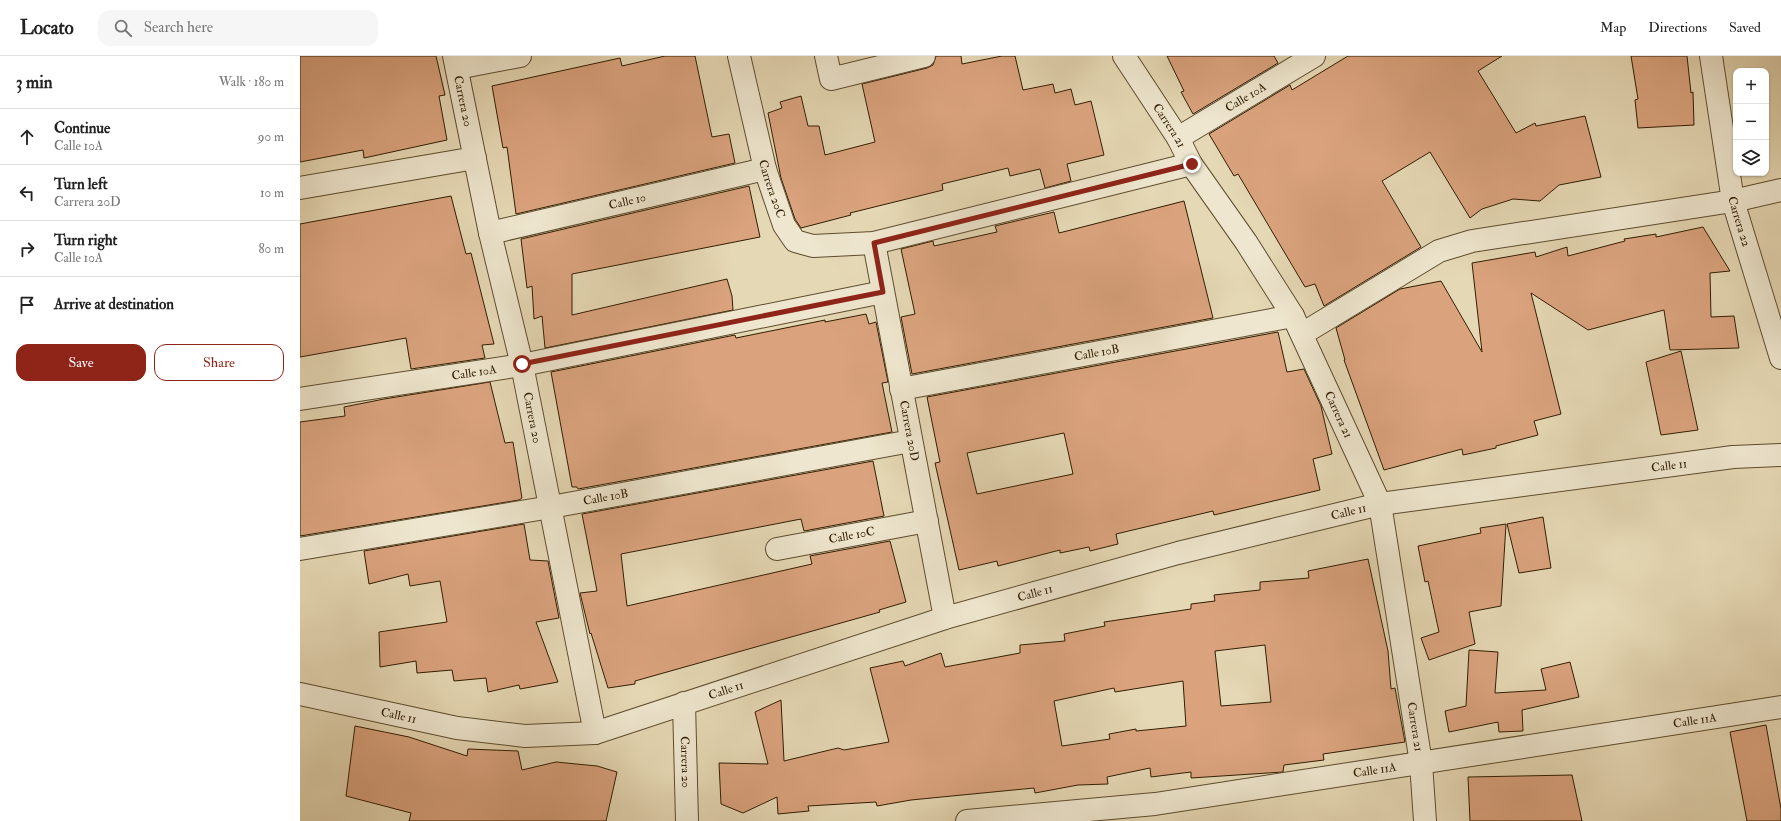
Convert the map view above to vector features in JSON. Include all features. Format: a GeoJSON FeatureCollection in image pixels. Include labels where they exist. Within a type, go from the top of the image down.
{"type":"FeatureCollection","features":[{"type":"Feature","properties":{"kind":"street"},"geometry":{"type":"LineString","coordinates":[[455,62],[520,56]]}},
{"type":"Feature","properties":{"kind":"street","name":"Carrera 20C"},"geometry":{"type":"LineString","coordinates":[[739,56],[765,169],[784,225],[795,241],[813,246],[874,243]]}},
{"type":"Feature","properties":{"kind":"street"},"geometry":{"type":"LineString","coordinates":[[826,56],[831,79],[924,56]]}},
{"type":"Feature","properties":{"kind":"street","name":"Carrera 21"},"geometry":{"type":"LineString","coordinates":[[1124,56],[1178,138],[1192,164],[1246,242],[1297,325],[1380,504],[1421,763],[1425,821]]}},
{"type":"Feature","properties":{"kind":"street","name":"Calle 10A"},"geometry":{"type":"LineString","coordinates":[[1178,138],[1314,56]]}},
{"type":"Feature","properties":{"kind":"street","name":"Carrera 22"},"geometry":{"type":"LineString","coordinates":[[1711,56],[1733,201],[1781,358]]}},
{"type":"Feature","properties":{"kind":"street","name":"Carrera 20"},"geometry":{"type":"LineString","coordinates":[[455,62],[490,233],[522,364],[595,733]]}},
{"type":"Feature","properties":{"kind":"street"},"geometry":{"type":"LineString","coordinates":[[300,188],[474,158]]}},
{"type":"Feature","properties":{"kind":"street"},"geometry":{"type":"LineString","coordinates":[[874,243],[1192,164]]}},
{"type":"Feature","properties":{"kind":"street","name":"Calle 10"},"geometry":{"type":"LineString","coordinates":[[490,233],[765,169]]}},
{"type":"Feature","properties":{"kind":"street"},"geometry":{"type":"LineString","coordinates":[[1297,325],[1439,251],[1472,241],[1733,201],[1781,190]]}},
{"type":"Feature","properties":{"kind":"street","name":"Carrera 20D"},"geometry":{"type":"LineString","coordinates":[[874,243],[945,618]]}},
{"type":"Feature","properties":{"kind":"street","name":"Calle 10A"},"geometry":{"type":"LineString","coordinates":[[300,399],[522,364],[883,292]]}},
{"type":"Feature","properties":{"kind":"street","name":"Calle 10B"},"geometry":{"type":"LineString","coordinates":[[901,389],[1297,325]]}},
{"type":"Feature","properties":{"kind":"street","name":"Calle 10B"},"geometry":{"type":"LineString","coordinates":[[300,550],[551,507],[911,441]]}},
{"type":"Feature","properties":{"kind":"street","name":"Calle 11"},"geometry":{"type":"LineString","coordinates":[[300,694],[457,728],[525,736],[595,733],[945,618],[1178,553],[1380,504],[1733,458],[1781,455]]}},
{"type":"Feature","properties":{"kind":"street","name":"Calle 10C"},"geometry":{"type":"LineString","coordinates":[[777,549],[927,521]]}},
{"type":"Feature","properties":{"kind":"street","name":"Carrera 20"},"geometry":{"type":"LineString","coordinates":[[684,703],[687,821]]}},
{"type":"Feature","properties":{"kind":"street","name":"Calle 11A"},"geometry":{"type":"LineString","coordinates":[[967,821],[1155,804],[1781,707]]}},
{"type":"Feature","properties":{"kind":"building"},"geometry":{"type":"Polygon","coordinates":[[[300,56],[436,56],[445,95],[439,96],[447,140],[364,158],[363,150],[300,162],[300,56]]]}},
{"type":"Feature","properties":{"kind":"building"},"geometry":{"type":"Polygon","coordinates":[[[665,56],[695,56],[712,137],[729,134],[735,163],[516,214],[507,147],[503,148],[492,86],[620,58],[622,66],[665,56]]]}},
{"type":"Feature","properties":{"kind":"building"},"geometry":{"type":"Polygon","coordinates":[[[936,56],[961,56],[962,64],[1002,56],[1015,56],[1023,90],[1053,84],[1055,93],[1071,89],[1075,105],[1091,101],[1104,155],[1067,164],[1071,181],[1045,188],[1040,169],[1010,176],[1008,168],[942,184],[943,190],[850,213],[851,215],[801,228],[795,219],[781,178],[768,113],[782,108],[780,102],[801,96],[808,126],[819,126],[825,155],[875,142],[862,84],[927,68],[933,65],[936,56]]]}},
{"type":"Feature","properties":{"kind":"building"},"geometry":{"type":"Polygon","coordinates":[[[1167,56],[1274,56],[1278,63],[1193,114],[1181,92],[1184,91],[1167,56]]]}},
{"type":"Feature","properties":{"kind":"building"},"geometry":{"type":"Polygon","coordinates":[[[1348,56],[1502,56],[1478,71],[1516,133],[1535,123],[1536,126],[1585,116],[1601,177],[1559,185],[1540,201],[1513,199],[1482,209],[1470,218],[1430,152],[1382,181],[1421,247],[1324,306],[1315,284],[1305,287],[1238,174],[1234,176],[1209,134],[1290,85],[1292,90],[1348,56]]]}},
{"type":"Feature","properties":{"kind":"building"},"geometry":{"type":"Polygon","coordinates":[[[1631,56],[1687,56],[1691,93],[1693,92],[1694,125],[1638,128],[1635,100],[1638,99],[1631,56]]]}},
{"type":"Feature","properties":{"kind":"building"},"geometry":{"type":"Polygon","coordinates":[[[749,186],[760,237],[572,274],[572,315],[727,279],[732,296],[733,310],[545,348],[542,316],[534,319],[532,286],[527,288],[521,239],[749,186]]]}},
{"type":"Feature","properties":{"kind":"building"},"geometry":{"type":"Polygon","coordinates":[[[451,196],[466,254],[471,253],[494,344],[482,345],[485,358],[411,369],[406,338],[300,357],[300,224],[451,196]]]}},
{"type":"Feature","properties":{"kind":"building"},"geometry":{"type":"Polygon","coordinates":[[[1184,201],[1213,318],[912,374],[901,317],[915,314],[901,249],[933,241],[934,246],[997,232],[995,226],[1054,212],[1059,233],[1184,201]]]}},
{"type":"Feature","properties":{"kind":"building"},"geometry":{"type":"Polygon","coordinates":[[[1703,227],[1730,271],[1710,273],[1711,317],[1734,316],[1739,348],[1670,350],[1664,310],[1588,330],[1531,293],[1561,414],[1534,421],[1538,435],[1496,446],[1496,448],[1463,455],[1462,449],[1384,470],[1344,360],[1336,328],[1400,289],[1441,281],[1482,352],[1472,263],[1535,252],[1536,257],[1567,247],[1568,256],[1625,241],[1624,239],[1656,234],[1656,237],[1703,227]]]}},
{"type":"Feature","properties":{"kind":"building"},"geometry":{"type":"Polygon","coordinates":[[[866,314],[869,324],[876,322],[888,382],[882,383],[892,432],[578,489],[577,487],[572,487],[551,372],[735,335],[736,338],[825,320],[825,322],[866,314]]]}},
{"type":"Feature","properties":{"kind":"building"},"geometry":{"type":"Polygon","coordinates":[[[1278,332],[1287,372],[1304,369],[1321,406],[1332,454],[1313,459],[1320,490],[1214,515],[1213,511],[1116,534],[1118,544],[1090,551],[1089,547],[1060,553],[1060,550],[998,566],[997,561],[959,570],[935,463],[940,462],[927,397],[1278,332]],[[1064,433],[967,453],[977,494],[1073,474],[1064,433]]]}},
{"type":"Feature","properties":{"kind":"building"},"geometry":{"type":"Polygon","coordinates":[[[1681,351],[1698,430],[1661,435],[1646,362],[1681,351]]]}},
{"type":"Feature","properties":{"kind":"building"},"geometry":{"type":"Polygon","coordinates":[[[490,382],[505,443],[513,442],[522,498],[519,500],[300,536],[300,422],[345,416],[344,407],[490,382]]]}},
{"type":"Feature","properties":{"kind":"building"},"geometry":{"type":"Polygon","coordinates":[[[873,461],[884,516],[804,531],[801,519],[621,554],[627,606],[812,564],[810,556],[890,541],[906,602],[879,610],[880,612],[635,681],[635,684],[608,688],[591,633],[590,634],[580,593],[597,591],[582,514],[873,461]]]}},
{"type":"Feature","properties":{"kind":"building"},"geometry":{"type":"Polygon","coordinates":[[[1543,517],[1551,568],[1519,573],[1507,524],[1543,517]]]}},
{"type":"Feature","properties":{"kind":"building"},"geometry":{"type":"Polygon","coordinates":[[[524,524],[530,560],[548,561],[559,618],[536,622],[558,682],[520,689],[519,685],[488,692],[486,678],[454,681],[452,670],[417,673],[416,661],[380,667],[379,632],[447,622],[440,581],[410,586],[408,574],[369,584],[364,551],[524,524]]]}},
{"type":"Feature","properties":{"kind":"building"},"geometry":{"type":"Polygon","coordinates":[[[1506,524],[1501,606],[1469,612],[1475,644],[1429,660],[1421,638],[1439,632],[1428,581],[1425,582],[1418,546],[1481,533],[1480,528],[1506,524]]]}},
{"type":"Feature","properties":{"kind":"building"},"geometry":{"type":"Polygon","coordinates":[[[1368,559],[1388,651],[1391,689],[1395,688],[1405,742],[1323,754],[1324,760],[1284,765],[1283,772],[1191,778],[1191,772],[1151,777],[1150,768],[1107,777],[1108,784],[1078,785],[1035,793],[1034,788],[911,800],[877,806],[876,802],[808,806],[809,811],[778,814],[777,797],[743,813],[721,804],[719,763],[768,764],[755,712],[781,700],[784,761],[838,748],[844,750],[889,742],[870,668],[903,661],[905,666],[941,653],[945,667],[1020,653],[1020,645],[1065,641],[1064,634],[1105,626],[1104,622],[1191,609],[1191,604],[1215,601],[1214,595],[1260,590],[1260,582],[1309,578],[1308,571],[1368,559]],[[1265,645],[1215,651],[1221,706],[1271,702],[1265,645]],[[1183,681],[1115,692],[1114,688],[1054,701],[1062,746],[1110,739],[1109,734],[1136,729],[1136,731],[1186,726],[1183,681]]]}},
{"type":"Feature","properties":{"kind":"building"},"geometry":{"type":"Polygon","coordinates":[[[1469,650],[1498,652],[1495,693],[1546,690],[1541,669],[1570,662],[1579,697],[1522,710],[1523,731],[1499,732],[1498,722],[1449,732],[1445,711],[1466,706],[1469,650]]]}},
{"type":"Feature","properties":{"kind":"building"},"geometry":{"type":"Polygon","coordinates":[[[1766,725],[1781,809],[1781,821],[1747,821],[1730,732],[1766,725]]]}},
{"type":"Feature","properties":{"kind":"building"},"geometry":{"type":"Polygon","coordinates":[[[355,726],[409,737],[467,756],[468,749],[518,751],[522,770],[556,762],[597,766],[617,772],[606,821],[409,821],[411,813],[346,796],[355,726]]]}},
{"type":"Feature","properties":{"kind":"building"},"geometry":{"type":"Polygon","coordinates":[[[1572,775],[1582,821],[1470,821],[1468,777],[1572,775]]]}},
{"type":"Feature","properties":{"kind":"route"},"geometry":{"type":"LineString","coordinates":[[522,364],[883,292],[874,243],[1192,164]]}}]}
